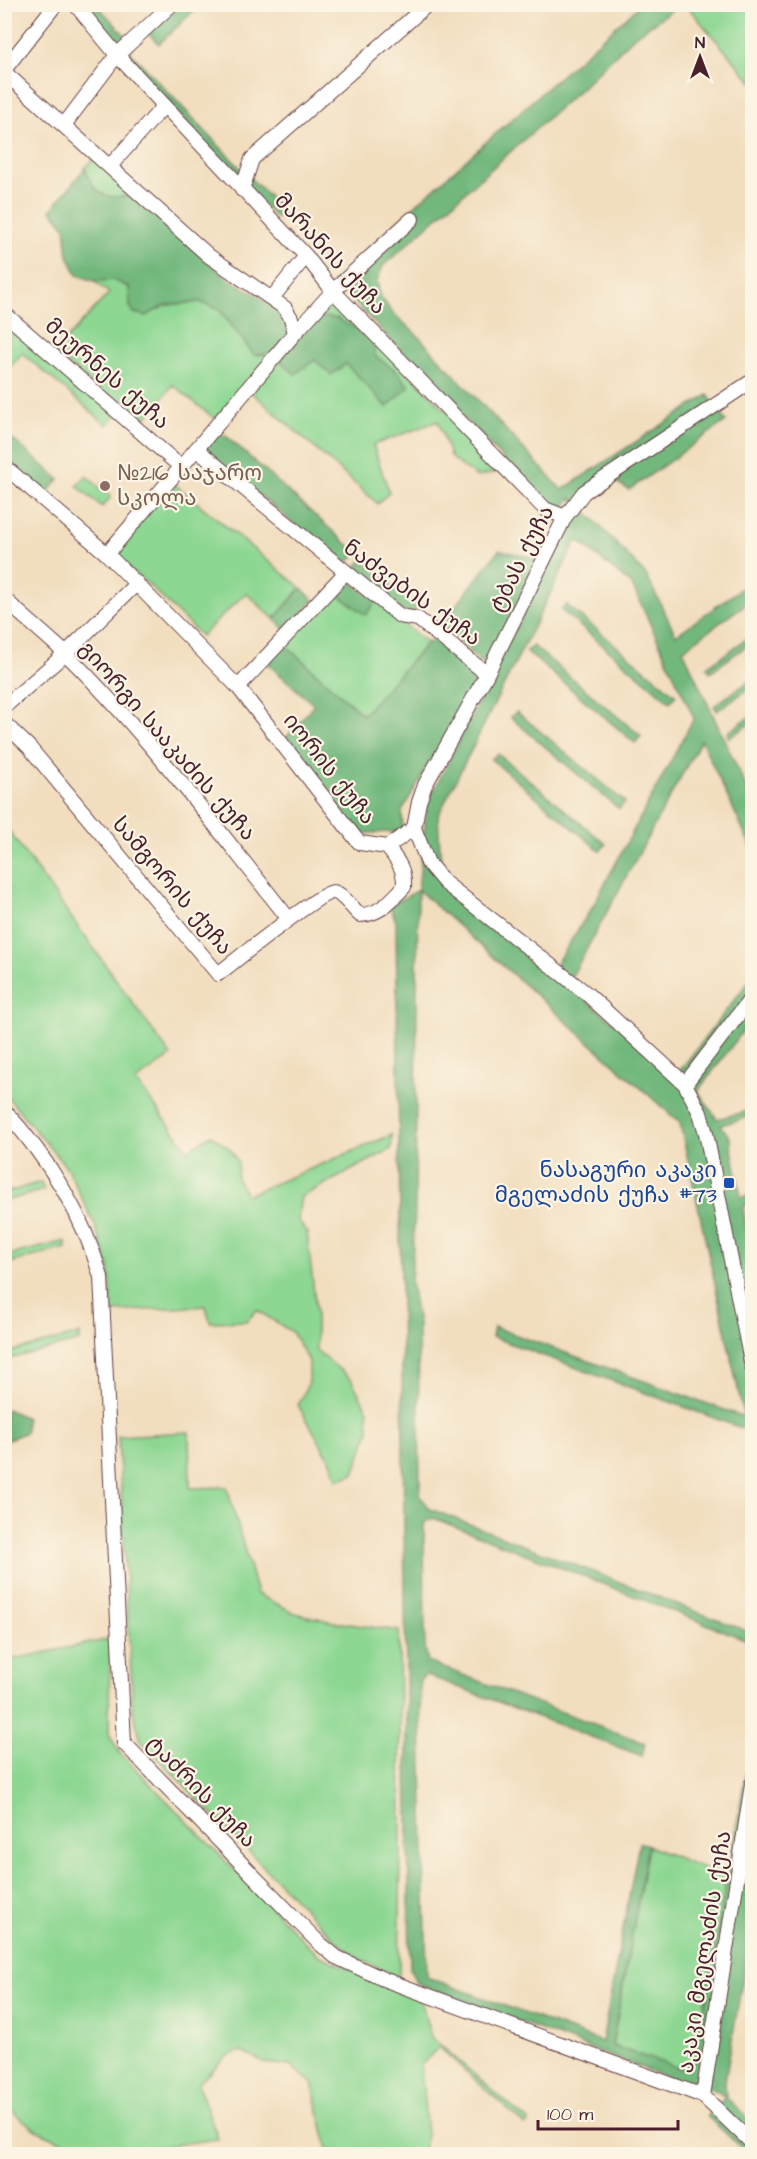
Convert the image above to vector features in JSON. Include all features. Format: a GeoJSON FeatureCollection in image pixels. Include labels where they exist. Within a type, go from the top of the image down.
{"type":"FeatureCollection","features":[{"type":"Feature","properties":{"kind":"street"},"geometry":{"type":"LineString","coordinates":[[56,4],[4,71],[209,256],[285,308],[291,318],[295,333]]}},
{"type":"Feature","properties":{"kind":"street","name":"მარანის ქუჩა"},"geometry":{"type":"LineString","coordinates":[[75,4],[117,55],[306,256],[333,291],[545,509],[566,517]]}},
{"type":"Feature","properties":{"kind":"street"},"geometry":{"type":"LineString","coordinates":[[64,124],[117,55],[172,4]]}},
{"type":"Feature","properties":{"kind":"street"},"geometry":{"type":"LineString","coordinates":[[242,190],[252,159],[428,4]]}},
{"type":"Feature","properties":{"kind":"street"},"geometry":{"type":"LineString","coordinates":[[110,166],[164,106]]}},
{"type":"Feature","properties":{"kind":"street"},"geometry":{"type":"LineString","coordinates":[[107,554],[333,291],[412,219]]}},
{"type":"Feature","properties":{"kind":"street"},"geometry":{"type":"LineString","coordinates":[[272,298],[306,256]]}},
{"type":"Feature","properties":{"kind":"street","name":"მეურნეს ქუჩა"},"geometry":{"type":"LineString","coordinates":[[4,313],[181,467]]}},
{"type":"Feature","properties":{"kind":"street","name":"ტბას ქუჩა"},"geometry":{"type":"LineString","coordinates":[[414,828],[425,785],[487,674],[566,517],[584,492],[753,381]]}},
{"type":"Feature","properties":{"kind":"street","name":"ნაძვების ქუჩა"},"geometry":{"type":"LineString","coordinates":[[196,449],[400,616],[418,619],[487,674]]}},
{"type":"Feature","properties":{"kind":"street","name":"იორის ქუჩა"},"geometry":{"type":"LineString","coordinates":[[4,466],[137,582],[238,687],[351,835],[360,843],[387,847],[414,828]]}},
{"type":"Feature","properties":{"kind":"street"},"geometry":{"type":"LineString","coordinates":[[238,687],[346,572]]}},
{"type":"Feature","properties":{"kind":"street"},"geometry":{"type":"LineString","coordinates":[[4,708],[66,654],[137,582]]}},
{"type":"Feature","properties":{"kind":"street","name":"გიორგი სააკაძის ქუჩა"},"geometry":{"type":"LineString","coordinates":[[4,599],[66,654],[126,719],[195,800],[289,919]]}},
{"type":"Feature","properties":{"kind":"street","name":"სამგორის ქუჩა"},"geometry":{"type":"LineString","coordinates":[[4,723],[30,747],[218,974],[326,893],[334,892],[342,896],[360,915],[373,915],[384,907],[404,887],[405,876],[400,864],[387,847]]}},
{"type":"Feature","properties":{"kind":"street"},"geometry":{"type":"LineString","coordinates":[[414,828],[428,863],[445,883],[586,993],[685,1084],[700,1113],[706,1133],[753,1366]]}},
{"type":"Feature","properties":{"kind":"street"},"geometry":{"type":"LineString","coordinates":[[685,1084],[753,997]]}},
{"type":"Feature","properties":{"kind":"street","name":"ტაძრის ქუჩა"},"geometry":{"type":"LineString","coordinates":[[4,1110],[36,1147],[59,1183],[93,1247],[102,1277],[124,1743],[318,1942],[336,1957],[360,1970],[412,1990],[703,2096]]}},
{"type":"Feature","properties":{"kind":"street","name":"აკაკი მგელაძის ქუჩა"},"geometry":{"type":"LineString","coordinates":[[753,1784],[703,2096],[753,2142]]}},
{"type":"Feature","properties":{"kind":"green space"},"geometry":{"type":"Polygon","coordinates":[[[81,5],[97,5],[134,45],[130,52],[284,211],[277,218],[238,180],[81,5]]]}},
{"type":"Feature","properties":{"kind":"green space"},"geometry":{"type":"Polygon","coordinates":[[[177,5],[200,5],[159,44],[146,31],[177,5]]]}},
{"type":"Feature","properties":{"kind":"green space"},"geometry":{"type":"Polygon","coordinates":[[[640,5],[679,5],[635,36],[578,91],[383,266],[377,281],[380,295],[390,310],[420,338],[562,490],[708,395],[726,421],[629,490],[615,481],[582,507],[646,575],[676,635],[752,581],[752,599],[683,650],[752,800],[752,849],[701,740],[567,985],[678,1073],[752,977],[752,1019],[698,1091],[717,1119],[752,1110],[752,1116],[721,1125],[730,1138],[741,1197],[752,1195],[752,1203],[743,1207],[752,1260],[752,1432],[492,1337],[494,1327],[744,1417],[680,1123],[418,890],[427,804],[579,505],[571,498],[563,510],[550,509],[351,298],[333,283],[402,217],[640,5]],[[577,540],[438,816],[441,865],[459,896],[550,973],[590,911],[694,718],[632,585],[577,540]]]}},
{"type":"Feature","properties":{"kind":"green space"},"geometry":{"type":"Polygon","coordinates":[[[686,5],[752,5],[752,82],[686,5]]]}},
{"type":"Feature","properties":{"kind":"green space"},"geometry":{"type":"Polygon","coordinates":[[[94,158],[136,196],[117,197],[98,191],[93,186],[85,168],[94,158]]]}},
{"type":"Feature","properties":{"kind":"green space"},"geometry":{"type":"Polygon","coordinates":[[[85,168],[93,186],[98,191],[117,197],[136,196],[228,279],[257,295],[286,317],[290,333],[272,354],[254,355],[219,309],[200,302],[166,305],[146,316],[134,313],[130,306],[129,287],[113,280],[94,281],[77,275],[68,256],[65,227],[51,210],[85,168]]]}},
{"type":"Feature","properties":{"kind":"green space"},"geometry":{"type":"Polygon","coordinates":[[[113,280],[129,287],[130,306],[146,316],[166,305],[200,302],[219,309],[246,344],[272,354],[215,419],[173,385],[140,425],[54,353],[109,293],[94,281],[113,280]]]}},
{"type":"Feature","properties":{"kind":"green space"},"geometry":{"type":"Polygon","coordinates":[[[333,297],[505,470],[477,477],[451,458],[438,421],[373,445],[389,492],[378,504],[250,391],[278,359],[315,360],[397,371],[374,356],[372,343],[366,334],[336,318],[316,316],[333,297]]]}},
{"type":"Feature","properties":{"kind":"green space"},"geometry":{"type":"Polygon","coordinates":[[[316,316],[336,318],[366,334],[372,343],[375,356],[397,371],[409,387],[387,407],[346,364],[331,375],[315,360],[295,374],[278,359],[316,316]]]}},
{"type":"Feature","properties":{"kind":"green space"},"geometry":{"type":"Polygon","coordinates":[[[17,329],[116,415],[107,425],[22,353],[5,373],[5,342],[17,329]]]}},
{"type":"Feature","properties":{"kind":"green space"},"geometry":{"type":"Polygon","coordinates":[[[4,432],[59,479],[47,493],[5,458],[4,432]]]}},
{"type":"Feature","properties":{"kind":"green space"},"geometry":{"type":"Polygon","coordinates":[[[218,432],[226,436],[357,553],[345,565],[205,451],[205,446],[218,432]]]}},
{"type":"Feature","properties":{"kind":"green space"},"geometry":{"type":"Polygon","coordinates":[[[86,476],[111,497],[102,507],[77,486],[86,476]]]}},
{"type":"Feature","properties":{"kind":"green space"},"geometry":{"type":"Polygon","coordinates":[[[172,482],[301,588],[274,619],[246,593],[201,636],[146,582],[117,560],[115,550],[172,482]]]}},
{"type":"Feature","properties":{"kind":"green space"},"geometry":{"type":"Polygon","coordinates":[[[499,550],[540,559],[485,666],[441,625],[499,550]]]}},
{"type":"Feature","properties":{"kind":"green space"},"geometry":{"type":"Polygon","coordinates":[[[362,560],[415,606],[415,614],[403,612],[352,572],[362,560]]]}},
{"type":"Feature","properties":{"kind":"green space"},"geometry":{"type":"Polygon","coordinates":[[[343,576],[376,601],[366,615],[332,590],[343,576]]]}},
{"type":"Feature","properties":{"kind":"green space"},"geometry":{"type":"Polygon","coordinates":[[[301,588],[314,600],[286,631],[274,619],[301,588]]]}},
{"type":"Feature","properties":{"kind":"green space"},"geometry":{"type":"Polygon","coordinates":[[[332,590],[376,601],[427,643],[363,715],[284,644],[332,590]]]}},
{"type":"Feature","properties":{"kind":"green space"},"geometry":{"type":"Polygon","coordinates":[[[567,605],[676,695],[670,702],[561,610],[567,605]]]}},
{"type":"Feature","properties":{"kind":"green space"},"geometry":{"type":"Polygon","coordinates":[[[752,635],[752,642],[710,672],[707,667],[752,635]]]}},
{"type":"Feature","properties":{"kind":"green space"},"geometry":{"type":"Polygon","coordinates":[[[435,641],[477,681],[402,811],[403,831],[357,834],[285,739],[314,705],[267,663],[284,644],[363,715],[427,643],[435,641]]]}},
{"type":"Feature","properties":{"kind":"green space"},"geometry":{"type":"Polygon","coordinates":[[[533,646],[641,736],[635,743],[526,651],[533,646]]]}},
{"type":"Feature","properties":{"kind":"green space"},"geometry":{"type":"Polygon","coordinates":[[[752,679],[752,686],[717,711],[714,706],[752,679]]]}},
{"type":"Feature","properties":{"kind":"green space"},"geometry":{"type":"Polygon","coordinates":[[[517,712],[625,802],[619,809],[510,717],[517,712]]]}},
{"type":"Feature","properties":{"kind":"green space"},"geometry":{"type":"Polygon","coordinates":[[[752,715],[752,722],[729,738],[727,733],[752,715]]]}},
{"type":"Feature","properties":{"kind":"green space"},"geometry":{"type":"Polygon","coordinates":[[[498,754],[606,844],[600,851],[491,759],[498,754]]]}},
{"type":"Feature","properties":{"kind":"green space"},"geometry":{"type":"Polygon","coordinates":[[[4,830],[9,831],[171,1056],[136,1081],[188,1150],[211,1135],[230,1149],[238,1162],[237,1179],[247,1195],[392,1135],[391,1149],[301,1197],[298,1220],[307,1233],[316,1310],[316,1350],[351,1379],[368,1411],[369,1431],[354,1474],[337,1480],[332,1463],[298,1405],[309,1382],[309,1361],[292,1332],[257,1310],[247,1321],[210,1322],[206,1306],[112,1312],[109,1267],[94,1223],[67,1168],[5,1094],[4,830]]]}},
{"type":"Feature","properties":{"kind":"green space"},"geometry":{"type":"Polygon","coordinates":[[[418,890],[415,1211],[411,1282],[418,1325],[420,1496],[430,1509],[752,1633],[752,1642],[433,1518],[424,1523],[425,1648],[428,1662],[645,1743],[642,1756],[426,1675],[420,1680],[427,1977],[602,2042],[639,1843],[648,1846],[612,2046],[681,2069],[695,2061],[752,1737],[752,1924],[725,2081],[726,2097],[713,2089],[677,2081],[416,1983],[410,1968],[396,922],[390,906],[418,890]]]}},
{"type":"Feature","properties":{"kind":"green space"},"geometry":{"type":"Polygon","coordinates":[[[41,1182],[44,1190],[5,1201],[5,1193],[41,1182]]]}},
{"type":"Feature","properties":{"kind":"green space"},"geometry":{"type":"Polygon","coordinates":[[[66,1241],[66,1248],[5,1264],[5,1256],[66,1241]]]}},
{"type":"Feature","properties":{"kind":"green space"},"geometry":{"type":"Polygon","coordinates":[[[80,1334],[80,1341],[5,1360],[5,1353],[80,1334]]]}},
{"type":"Feature","properties":{"kind":"green space"},"geometry":{"type":"Polygon","coordinates":[[[7,1409],[26,1418],[26,1432],[5,1441],[5,1412],[7,1409]]]}},
{"type":"Feature","properties":{"kind":"green space"},"geometry":{"type":"Polygon","coordinates":[[[189,1432],[190,1488],[227,1487],[257,1594],[295,1613],[334,1622],[399,1631],[401,1844],[399,1978],[357,1958],[335,1940],[141,1741],[133,1711],[118,1436],[189,1432]]]}},
{"type":"Feature","properties":{"kind":"green space"},"geometry":{"type":"Polygon","coordinates":[[[110,1639],[109,1734],[120,1753],[318,1955],[421,1999],[431,2037],[529,2122],[525,2125],[439,2047],[421,2065],[427,2136],[421,2154],[329,2154],[312,2083],[290,2066],[266,2063],[241,2051],[227,2056],[198,2084],[218,2139],[107,2154],[80,2149],[36,2130],[5,2106],[4,1661],[110,1639]]]}},
{"type":"Feature","properties":{"kind":"green space"},"geometry":{"type":"Polygon","coordinates":[[[648,1846],[727,1877],[695,2061],[681,2069],[612,2046],[648,1846]]]}},
{"type":"Feature","properties":{"kind":"green space"},"geometry":{"type":"Polygon","coordinates":[[[726,2097],[752,2122],[752,2154],[748,2154],[707,2116],[726,2097]]]}},
{"type":"Feature","properties":{"kind":"place","name":"№216 საჯარო სკოლა"},"geometry":{"type":"Point","coordinates":[105,486]}},
{"type":"Feature","properties":{"kind":"place","name":"ნასაგური აკაკი მგელაძის ქუჩა #73"},"geometry":{"type":"Point","coordinates":[729,1183]}}]}
